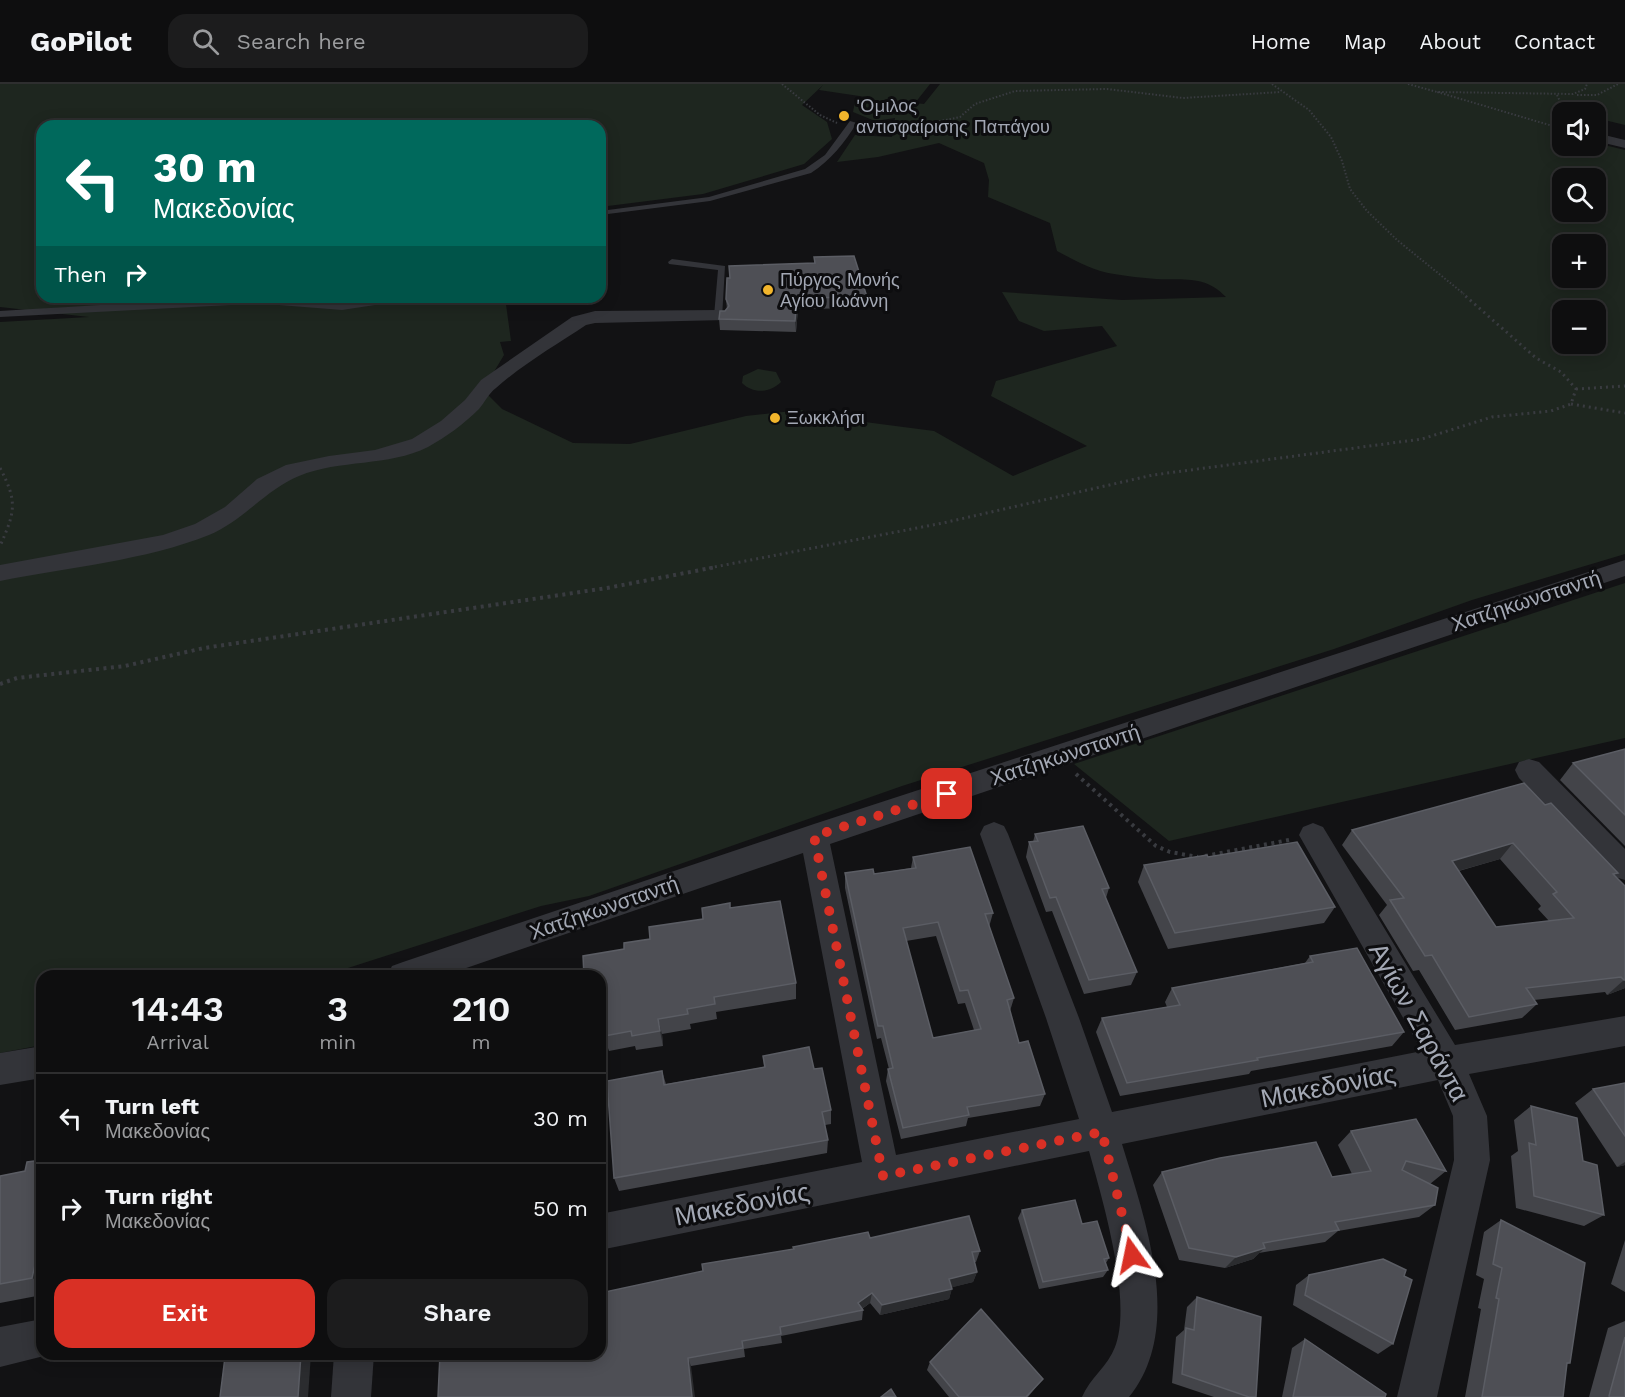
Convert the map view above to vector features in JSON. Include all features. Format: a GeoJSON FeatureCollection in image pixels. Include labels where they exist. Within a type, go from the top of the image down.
{"type":"FeatureCollection","features":[{"type":"Feature","properties":{"kind":"street"},"geometry":{"type":"LineString","coordinates":[[1606,139],[1625,144]]}},
{"type":"Feature","properties":{"kind":"street"},"geometry":{"type":"LineString","coordinates":[[0,573],[167,542],[203,529],[233,512],[264,484],[294,470],[329,462],[378,456],[419,443],[448,425],[488,384],[579,321],[595,317],[719,316]]}},
{"type":"Feature","properties":{"kind":"street","name":"Χατζηκωνσταντή"},"geometry":{"type":"LineString","coordinates":[[421,970],[814,836],[1625,568]]}},
{"type":"Feature","properties":{"kind":"street"},"geometry":{"type":"LineString","coordinates":[[1530,770],[1625,868]]}},
{"type":"Feature","properties":{"kind":"street"},"geometry":{"type":"LineString","coordinates":[[994,834],[1102,1132],[1129,1239],[1138,1288],[1137,1338],[1128,1368],[1102,1397]]}},
{"type":"Feature","properties":{"kind":"street","name":"Αγίων Σαράντα"},"geometry":{"type":"LineString","coordinates":[[1313,835],[1447,1062],[1470,1116],[1472,1160],[1417,1397]]}},
{"type":"Feature","properties":{"kind":"street"},"geometry":{"type":"LineString","coordinates":[[814,836],[883,1176]]}},
{"type":"Feature","properties":{"kind":"street","name":"Μακεδονίας"},"geometry":{"type":"LineString","coordinates":[[606,1231],[1447,1062],[1625,1031]]}},
{"type":"Feature","properties":{"kind":"street"},"geometry":{"type":"LineString","coordinates":[[0,1069],[36,1063]]}},
{"type":"Feature","properties":{"kind":"street"},"geometry":{"type":"LineString","coordinates":[[0,1347],[36,1340]]}},
{"type":"Feature","properties":{"kind":"street"},"geometry":{"type":"LineString","coordinates":[[351,1397],[354,1360]]}},
{"type":"Feature","properties":{"kind":"lane"},"geometry":{"type":"LineString","coordinates":[[606,212],[710,199],[808,171],[822,164],[854,123]]}},
{"type":"Feature","properties":{"kind":"lane"},"geometry":{"type":"LineString","coordinates":[[672,262],[734,268]]}},
{"type":"Feature","properties":{"kind":"lane"},"geometry":{"type":"LineString","coordinates":[[719,316],[722,268]]}},
{"type":"Feature","properties":{"kind":"lane"},"geometry":{"type":"LineString","coordinates":[[0,314],[243,303]]}},
{"type":"Feature","properties":{"kind":"lane"},"geometry":{"type":"LineString","coordinates":[[286,303],[351,306],[367,303]]}},
{"type":"Feature","properties":{"kind":"path"},"geometry":{"type":"LineString","coordinates":[[782,84],[820,115],[837,123],[926,124],[960,117],[975,104],[1015,92],[1107,89],[1183,98],[1282,92]]}},
{"type":"Feature","properties":{"kind":"path"},"geometry":{"type":"LineString","coordinates":[[1272,84],[1309,110],[1331,137],[1342,161],[1350,189],[1367,211],[1397,240],[1457,288],[1536,358],[1561,372],[1576,389]]}},
{"type":"Feature","properties":{"kind":"path"},"geometry":{"type":"LineString","coordinates":[[1408,84],[1552,126]]}},
{"type":"Feature","properties":{"kind":"path"},"geometry":{"type":"LineString","coordinates":[[1573,94],[1585,89],[1587,84]]}},
{"type":"Feature","properties":{"kind":"path"},"geometry":{"type":"LineString","coordinates":[[1437,92],[1489,91],[1597,95],[1618,84]]}},
{"type":"Feature","properties":{"kind":"path"},"geometry":{"type":"LineString","coordinates":[[1556,95],[1560,102]]}},
{"type":"Feature","properties":{"kind":"path"},"geometry":{"type":"LineString","coordinates":[[1576,389],[1625,387]]}},
{"type":"Feature","properties":{"kind":"path"},"geometry":{"type":"LineString","coordinates":[[1571,404],[1576,389]]}},
{"type":"Feature","properties":{"kind":"path"},"geometry":{"type":"LineString","coordinates":[[0,684],[17,678],[124,666],[204,648],[298,633],[607,588],[943,523],[1154,475],[1422,439],[1492,417],[1551,411],[1571,404],[1625,413]]}},
{"type":"Feature","properties":{"kind":"path"},"geometry":{"type":"LineString","coordinates":[[0,468],[14,493],[17,506],[0,546]]}},
{"type":"Feature","properties":{"kind":"path"},"geometry":{"type":"LineString","coordinates":[[1058,757],[1156,846],[1170,852],[1193,857],[1208,856],[1313,835]]}},
{"type":"Feature","properties":{"kind":"shaded area"},"geometry":{"type":"Polygon","coordinates":[[[0,84],[930,84],[915,103],[924,104],[940,84],[1625,84],[1625,125],[1606,120],[1606,102],[1552,102],[1552,156],[1606,156],[1606,145],[1625,150],[1625,554],[1472,600],[1334,649],[902,786],[589,896],[541,906],[342,970],[36,970],[36,1046],[0,1053],[0,322],[89,317],[0,307],[0,84]],[[823,85],[802,105],[827,122],[832,139],[804,164],[703,194],[606,206],[606,120],[36,120],[36,303],[506,303],[511,341],[500,342],[504,355],[483,390],[502,409],[573,443],[630,444],[746,416],[802,410],[811,415],[934,431],[1013,476],[1087,446],[991,396],[996,381],[1117,346],[1102,326],[1044,331],[1019,321],[1002,292],[1122,300],[1226,297],[1210,285],[1193,280],[1156,279],[1106,273],[1057,251],[1050,223],[988,197],[989,180],[984,163],[939,143],[878,157],[837,162],[855,135],[892,137],[895,118],[875,121],[853,112],[855,102],[866,97],[819,90],[823,85]]]}},
{"type":"Feature","properties":{"kind":"shaded area"},"geometry":{"type":"Polygon","coordinates":[[[758,369],[776,372],[781,382],[777,386],[762,391],[746,387],[742,383],[743,376],[758,369]]]}},
{"type":"Feature","properties":{"kind":"shaded area"},"geometry":{"type":"Polygon","coordinates":[[[1625,583],[1625,738],[1169,841],[1074,764],[1625,583]]]}},
{"type":"Feature","properties":{"kind":"building"},"geometry":{"type":"Polygon","coordinates":[[[854,256],[867,297],[797,298],[795,321],[719,319],[720,311],[725,311],[729,306],[726,299],[727,278],[730,278],[729,266],[815,263],[814,257],[854,256]]]}},
{"type":"Feature","properties":{"kind":"building"},"geometry":{"type":"Polygon","coordinates":[[[1625,749],[1625,815],[1573,763],[1625,749]]]}},
{"type":"Feature","properties":{"kind":"building"},"geometry":{"type":"Polygon","coordinates":[[[1524,783],[1545,805],[1551,803],[1618,873],[1613,874],[1625,886],[1625,980],[1621,977],[1526,988],[1537,1004],[1469,1017],[1432,955],[1425,956],[1390,900],[1404,898],[1352,830],[1524,783]],[[1513,843],[1452,861],[1496,927],[1574,918],[1553,894],[1557,892],[1513,843]]]}},
{"type":"Feature","properties":{"kind":"building"},"geometry":{"type":"Polygon","coordinates":[[[1083,826],[1109,888],[1102,889],[1137,972],[1089,980],[1056,897],[1050,898],[1029,842],[1038,841],[1035,834],[1083,826]]]}},
{"type":"Feature","properties":{"kind":"building"},"geometry":{"type":"Polygon","coordinates":[[[1297,842],[1335,907],[1175,933],[1144,865],[1207,855],[1208,857],[1297,842]]]}},
{"type":"Feature","properties":{"kind":"building"},"geometry":{"type":"Polygon","coordinates":[[[970,847],[993,913],[985,914],[1014,998],[1007,1000],[1019,1043],[1028,1041],[1045,1094],[967,1107],[969,1115],[903,1128],[888,1069],[893,1068],[883,1026],[878,1026],[845,873],[873,869],[874,874],[916,868],[913,857],[970,847]],[[938,922],[903,928],[933,1038],[981,1029],[968,990],[960,991],[938,922]]]}},
{"type":"Feature","properties":{"kind":"building"},"geometry":{"type":"Polygon","coordinates":[[[780,901],[796,983],[714,997],[715,1004],[687,1009],[688,1014],[658,1019],[660,1031],[632,1036],[631,1031],[606,1036],[606,970],[584,970],[583,956],[624,949],[624,943],[650,939],[649,927],[703,919],[702,908],[730,903],[730,908],[780,901]]]}},
{"type":"Feature","properties":{"kind":"building"},"geometry":{"type":"Polygon","coordinates":[[[1357,948],[1404,1032],[1127,1083],[1102,1018],[1180,1005],[1172,988],[1313,962],[1310,956],[1357,948]]]}},
{"type":"Feature","properties":{"kind":"building"},"geometry":{"type":"Polygon","coordinates":[[[809,1047],[814,1069],[822,1068],[831,1110],[822,1112],[828,1140],[614,1178],[607,1081],[662,1071],[664,1085],[765,1067],[763,1056],[809,1047]]]}},
{"type":"Feature","properties":{"kind":"building"},"geometry":{"type":"Polygon","coordinates":[[[1625,1083],[1625,1136],[1593,1089],[1625,1083]]]}},
{"type":"Feature","properties":{"kind":"building"},"geometry":{"type":"Polygon","coordinates":[[[1531,1106],[1577,1118],[1583,1161],[1597,1165],[1604,1215],[1534,1196],[1529,1143],[1536,1145],[1531,1106]]]}},
{"type":"Feature","properties":{"kind":"building"},"geometry":{"type":"Polygon","coordinates":[[[1416,1119],[1446,1171],[1406,1161],[1402,1170],[1438,1188],[1435,1205],[1335,1222],[1339,1230],[1263,1243],[1265,1248],[1236,1257],[1189,1248],[1162,1172],[1220,1158],[1316,1142],[1332,1177],[1371,1171],[1351,1131],[1416,1119]]]}},
{"type":"Feature","properties":{"kind":"building"},"geometry":{"type":"Polygon","coordinates":[[[36,1161],[36,1260],[32,1278],[0,1284],[0,1176],[25,1171],[27,1162],[36,1161]]]}},
{"type":"Feature","properties":{"kind":"building"},"geometry":{"type":"Polygon","coordinates":[[[1075,1200],[1082,1224],[1097,1221],[1109,1258],[1104,1259],[1108,1270],[1043,1282],[1022,1210],[1075,1200]]]}},
{"type":"Feature","properties":{"kind":"building"},"geometry":{"type":"Polygon","coordinates":[[[969,1216],[980,1251],[972,1252],[977,1272],[949,1279],[952,1289],[882,1305],[872,1293],[858,1303],[863,1310],[780,1327],[781,1334],[742,1341],[743,1348],[688,1358],[692,1397],[438,1397],[440,1360],[606,1360],[606,1292],[703,1271],[702,1264],[794,1249],[793,1247],[868,1232],[870,1238],[969,1216]]]}},
{"type":"Feature","properties":{"kind":"building"},"geometry":{"type":"Polygon","coordinates":[[[1501,1220],[1585,1263],[1563,1397],[1482,1397],[1499,1299],[1496,1298],[1502,1268],[1493,1264],[1501,1220]]]}},
{"type":"Feature","properties":{"kind":"building"},"geometry":{"type":"Polygon","coordinates":[[[1383,1259],[1406,1270],[1404,1276],[1412,1280],[1393,1344],[1305,1295],[1309,1275],[1383,1259]]]}},
{"type":"Feature","properties":{"kind":"building"},"geometry":{"type":"Polygon","coordinates":[[[1197,1297],[1261,1317],[1256,1397],[1249,1397],[1182,1374],[1186,1328],[1194,1330],[1197,1297]]]}},
{"type":"Feature","properties":{"kind":"building"},"geometry":{"type":"Polygon","coordinates":[[[981,1309],[1043,1379],[1026,1397],[959,1397],[930,1362],[981,1309]]]}},
{"type":"Feature","properties":{"kind":"building"},"geometry":{"type":"Polygon","coordinates":[[[1625,1337],[1625,1397],[1610,1397],[1609,1396],[1625,1337]]]}},
{"type":"Feature","properties":{"kind":"building"},"geometry":{"type":"Polygon","coordinates":[[[1305,1339],[1386,1394],[1385,1397],[1293,1397],[1305,1339]]]}},
{"type":"Feature","properties":{"kind":"building"},"geometry":{"type":"Polygon","coordinates":[[[225,1360],[301,1360],[298,1397],[220,1397],[225,1360]]]}},
{"type":"Feature","properties":{"kind":"building"},"geometry":{"type":"Polygon","coordinates":[[[891,1389],[896,1397],[881,1397],[891,1389]]]}},
{"type":"Feature","properties":{"kind":"place","name":"'Ομιλος αντισφαίρισης Παπάγου"},"geometry":{"type":"Point","coordinates":[844,116]}},
{"type":"Feature","properties":{"kind":"place","name":"Πύργος Μονής Αγίου Ιωάννη"},"geometry":{"type":"Point","coordinates":[768,290]}},
{"type":"Feature","properties":{"kind":"place","name":"Ξωκκλήσι"},"geometry":{"type":"Point","coordinates":[775,418]}},
{"type":"Feature","properties":{"kind":"route"},"geometry":{"type":"LineString","coordinates":[[947,794],[814,836],[883,1176],[1102,1132],[1132,1255]]}}]}
